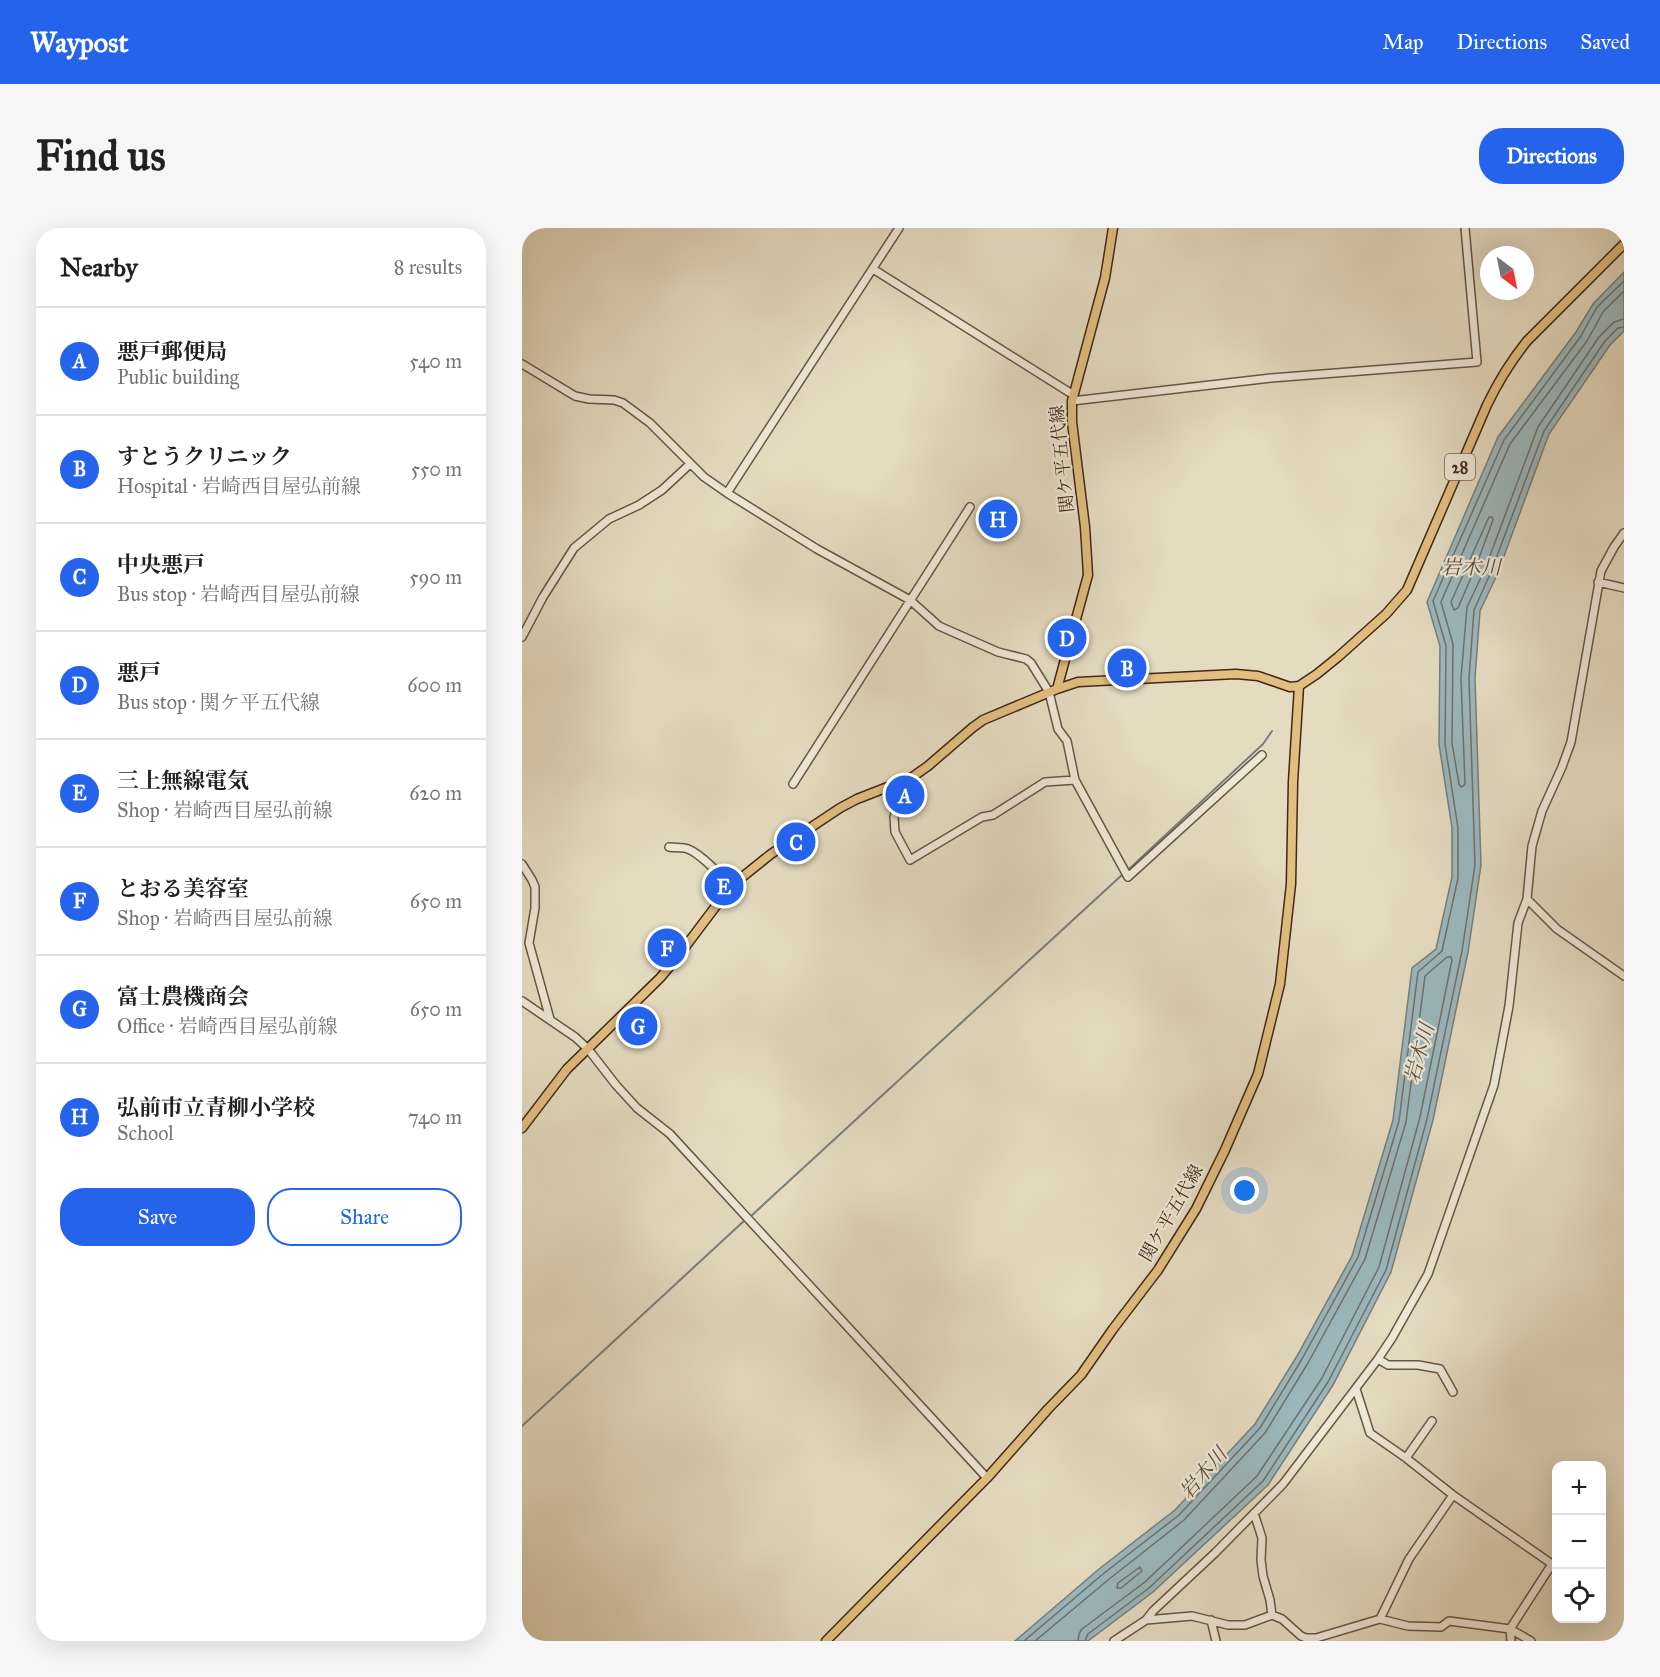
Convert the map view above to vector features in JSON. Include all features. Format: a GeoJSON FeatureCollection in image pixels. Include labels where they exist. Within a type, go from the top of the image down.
{"type":"FeatureCollection","features":[{"type":"Feature","properties":{"kind":"main road","name":"関ケ平五代線"},"geometry":{"type":"LineString","coordinates":[[1053,690],[1088,575],[1085,527],[1072,422],[1072,397],[1105,278],[1113,228]]}},
{"type":"Feature","properties":{"kind":"main road","name":"28"},"geometry":{"type":"LineString","coordinates":[[1299,686],[1338,657],[1402,597],[1416,572],[1487,405],[1510,363],[1527,341],[1624,244]]}},
{"type":"Feature","properties":{"kind":"main road"},"geometry":{"type":"LineString","coordinates":[[522,1128],[556,1082],[660,978],[731,886],[771,854],[840,808],[911,778],[983,720],[1053,690],[1085,681],[1236,674],[1258,676],[1290,687],[1299,686]]}},
{"type":"Feature","properties":{"kind":"main road","name":"関ケ平五代線"},"geometry":{"type":"LineString","coordinates":[[826,1641],[987,1478],[1081,1375],[1158,1270],[1196,1209],[1258,1074],[1280,984],[1291,884],[1293,782],[1299,686]]}},
{"type":"Feature","properties":{"kind":"street"},"geometry":{"type":"LineString","coordinates":[[727,493],[899,228]]}},
{"type":"Feature","properties":{"kind":"street"},"geometry":{"type":"LineString","coordinates":[[873,269],[1072,397],[1477,362],[1464,228]]}},
{"type":"Feature","properties":{"kind":"street"},"geometry":{"type":"LineString","coordinates":[[522,364],[575,396],[623,403],[650,423],[704,477],[727,493],[817,549],[910,600],[939,626],[998,652],[1026,659],[1031,663],[1053,690],[1058,729],[1067,741],[1075,780],[1128,878],[1262,755]]}},
{"type":"Feature","properties":{"kind":"street"},"geometry":{"type":"LineString","coordinates":[[522,637],[543,597],[574,548],[609,519],[662,490],[690,464]]}},
{"type":"Feature","properties":{"kind":"street"},"geometry":{"type":"LineString","coordinates":[[793,784],[970,507]]}},
{"type":"Feature","properties":{"kind":"street"},"geometry":{"type":"LineString","coordinates":[[1114,1641],[1146,1620],[1283,1484],[1378,1359],[1428,1274],[1494,1085],[1509,1006],[1518,923],[1527,899],[1532,846],[1542,811],[1571,742],[1598,582],[1614,547],[1624,533]]}},
{"type":"Feature","properties":{"kind":"street"},"geometry":{"type":"LineString","coordinates":[[1598,582],[1624,588]]}},
{"type":"Feature","properties":{"kind":"street"},"geometry":{"type":"LineString","coordinates":[[890,787],[898,804],[894,817],[895,832],[910,860],[982,817],[993,815],[1046,782],[1075,780]]}},
{"type":"Feature","properties":{"kind":"street"},"geometry":{"type":"LineString","coordinates":[[669,847],[685,848],[699,854],[731,886]]}},
{"type":"Feature","properties":{"kind":"street"},"geometry":{"type":"LineString","coordinates":[[522,864],[535,887],[535,908],[529,943],[550,1019]]}},
{"type":"Feature","properties":{"kind":"street"},"geometry":{"type":"LineString","coordinates":[[1527,899],[1557,929],[1624,975]]}},
{"type":"Feature","properties":{"kind":"street"},"geometry":{"type":"LineString","coordinates":[[522,1001],[575,1037],[588,1049],[637,1108],[670,1134],[987,1478]]}},
{"type":"Feature","properties":{"kind":"street"},"geometry":{"type":"LineString","coordinates":[[1378,1359],[1388,1365],[1418,1365],[1440,1369],[1453,1392]]}},
{"type":"Feature","properties":{"kind":"street"},"geometry":{"type":"LineString","coordinates":[[1356,1389],[1370,1433],[1452,1495],[1552,1564],[1510,1629],[1511,1641]]}},
{"type":"Feature","properties":{"kind":"street"},"geometry":{"type":"LineString","coordinates":[[1406,1458],[1432,1420]]}},
{"type":"Feature","properties":{"kind":"street"},"geometry":{"type":"LineString","coordinates":[[1380,1619],[1409,1559],[1452,1495]]}},
{"type":"Feature","properties":{"kind":"street"},"geometry":{"type":"LineString","coordinates":[[1254,1513],[1262,1538],[1263,1576],[1272,1615]]}},
{"type":"Feature","properties":{"kind":"street"},"geometry":{"type":"LineString","coordinates":[[1146,1620],[1192,1616],[1228,1625],[1245,1625],[1272,1615],[1282,1619],[1301,1636],[1316,1640],[1380,1619],[1408,1626],[1441,1626],[1449,1620],[1510,1629],[1531,1641]]}},
{"type":"Feature","properties":{"kind":"street"},"geometry":{"type":"LineString","coordinates":[[1211,1620],[1216,1641]]}},
{"type":"Feature","properties":{"kind":"water","name":"岩木川"},"geometry":{"type":"Polygon","coordinates":[[[1624,272],[1624,331],[1610,345],[1549,434],[1497,575],[1480,611],[1475,678],[1481,865],[1468,952],[1433,1120],[1391,1272],[1333,1385],[1268,1485],[1153,1592],[1088,1641],[1015,1641],[1099,1569],[1175,1510],[1255,1424],[1297,1356],[1352,1256],[1393,1120],[1412,968],[1436,949],[1452,877],[1452,828],[1439,744],[1440,646],[1427,602],[1498,437],[1576,332],[1593,304],[1624,272]]]}},
{"type":"Feature","properties":{"kind":"waterway"},"geometry":{"type":"LineString","coordinates":[[1128,870],[1263,744],[1272,731]]}},
{"type":"Feature","properties":{"kind":"waterway"},"geometry":{"type":"LineString","coordinates":[[750,1217],[1123,874]]}},
{"type":"Feature","properties":{"kind":"waterway"},"geometry":{"type":"LineString","coordinates":[[522,1426],[745,1220]]}},
{"type":"Feature","properties":{"kind":"place","name":"弘前市立青柳小学校"},"geometry":{"type":"Point","coordinates":[998,519]}},
{"type":"Feature","properties":{"kind":"place","name":"悪戸"},"geometry":{"type":"Point","coordinates":[1067,638]}},
{"type":"Feature","properties":{"kind":"place","name":"すとうクリニック"},"geometry":{"type":"Point","coordinates":[1127,668]}},
{"type":"Feature","properties":{"kind":"place","name":"悪戸郵便局"},"geometry":{"type":"Point","coordinates":[905,795]}},
{"type":"Feature","properties":{"kind":"place","name":"中央悪戸"},"geometry":{"type":"Point","coordinates":[796,842]}},
{"type":"Feature","properties":{"kind":"place","name":"三上無線電気"},"geometry":{"type":"Point","coordinates":[724,886]}},
{"type":"Feature","properties":{"kind":"place","name":"とおる美容室"},"geometry":{"type":"Point","coordinates":[667,948]}},
{"type":"Feature","properties":{"kind":"place","name":"富士農機商会"},"geometry":{"type":"Point","coordinates":[638,1026]}}]}
